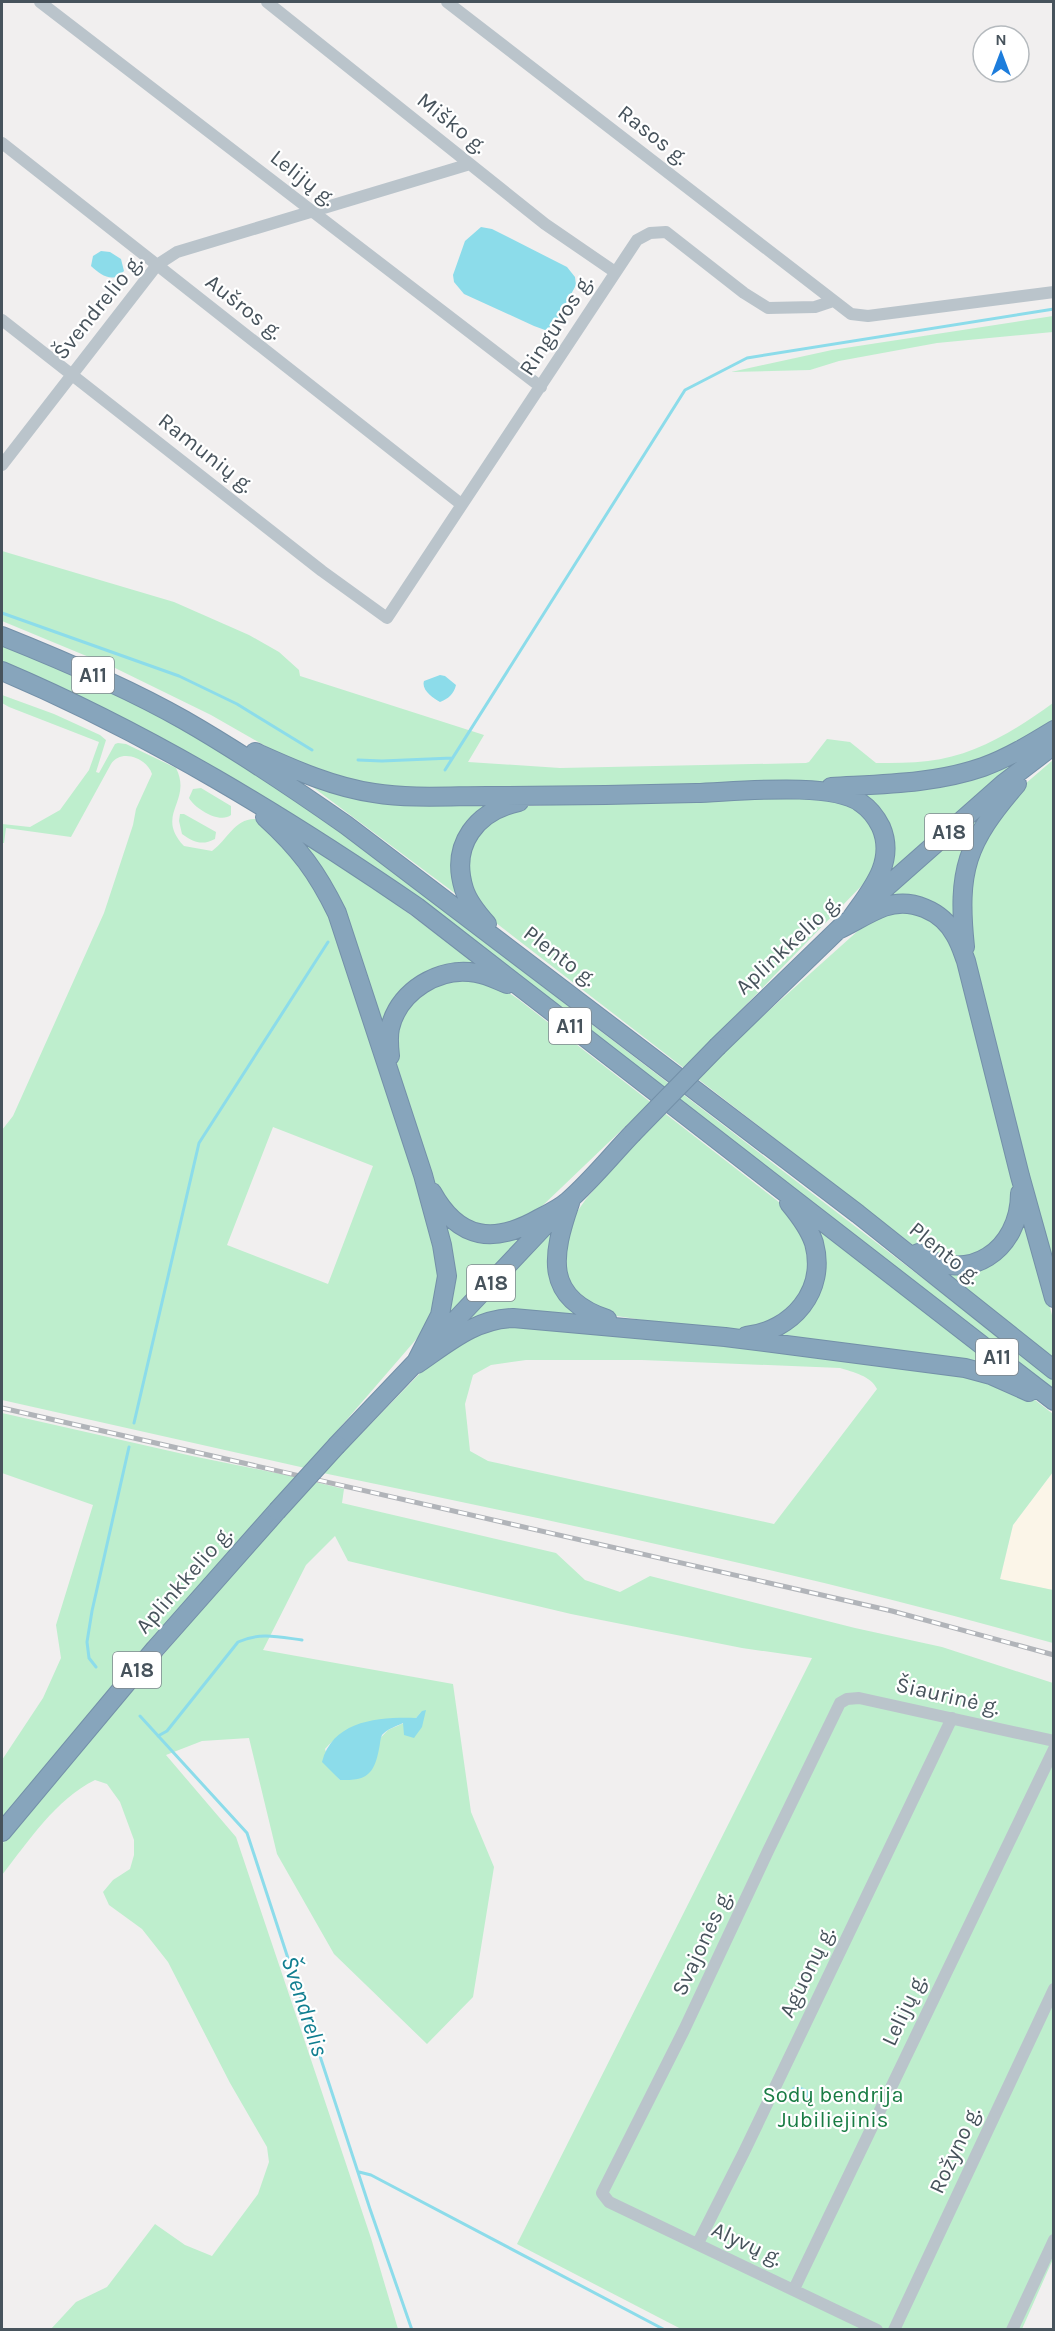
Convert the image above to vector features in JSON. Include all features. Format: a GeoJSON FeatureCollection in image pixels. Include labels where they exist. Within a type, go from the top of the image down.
{"type":"FeatureCollection","features":[{"type":"Feature","properties":{"kind":"highway","name":"Plento g."},"geometry":{"type":"LineString","coordinates":[[2,636],[71,665],[183,719],[266,770],[346,825],[858,1215],[1053,1370]]}},
{"type":"Feature","properties":{"kind":"highway","name":"A11"},"geometry":{"type":"LineString","coordinates":[[2,671],[185,762],[281,818],[417,907],[1053,1401]]}},
{"type":"Feature","properties":{"kind":"highway"},"geometry":{"type":"LineString","coordinates":[[183,719],[315,778],[374,794],[406,796],[587,796],[796,790],[917,781],[961,773],[1008,756],[1053,730]]}},
{"type":"Feature","properties":{"kind":"highway"},"geometry":{"type":"LineString","coordinates":[[966,961],[961,900],[963,880],[971,852],[989,817],[1051,747]]}},
{"type":"Feature","properties":{"kind":"highway","name":"Aplinkkelio g."},"geometry":{"type":"LineString","coordinates":[[2,1832],[155,1649],[277,1511],[632,1134],[718,1046],[852,917],[1003,784],[1051,747]]}},
{"type":"Feature","properties":{"kind":"highway"},"geometry":{"type":"LineString","coordinates":[[185,762],[205,781],[265,817],[302,854],[322,882],[337,913],[423,1175],[443,1252],[447,1276],[440,1315],[413,1365]]}},
{"type":"Feature","properties":{"kind":"highway"},"geometry":{"type":"LineString","coordinates":[[796,790],[845,795],[860,801],[878,820],[884,835],[885,862],[875,884],[852,917]]}},
{"type":"Feature","properties":{"kind":"highway"},"geometry":{"type":"LineString","coordinates":[[499,940],[473,907],[464,890],[460,860],[468,836],[491,811],[506,805],[587,796]]}},
{"type":"Feature","properties":{"kind":"highway"},"geometry":{"type":"LineString","coordinates":[[838,930],[884,907],[904,904],[917,905],[934,913],[955,934],[966,961],[1053,1298]]}},
{"type":"Feature","properties":{"kind":"highway"},"geometry":{"type":"LineString","coordinates":[[391,1079],[390,1028],[397,1011],[420,984],[435,976],[455,972],[476,973],[524,990]]}},
{"type":"Feature","properties":{"kind":"highway"},"geometry":{"type":"LineString","coordinates":[[423,1175],[438,1203],[450,1217],[464,1228],[478,1233],[495,1235],[512,1232],[569,1201]]}},
{"type":"Feature","properties":{"kind":"highway"},"geometry":{"type":"LineString","coordinates":[[858,1215],[931,1262],[958,1266],[974,1263],[993,1254],[1001,1247],[1013,1228],[1018,1216],[1020,1176]]}},
{"type":"Feature","properties":{"kind":"highway"},"geometry":{"type":"LineString","coordinates":[[725,1338],[760,1334],[774,1329],[800,1309],[812,1287],[817,1261],[813,1242],[802,1220],[773,1183]]}},
{"type":"Feature","properties":{"kind":"highway"},"geometry":{"type":"LineString","coordinates":[[569,1201],[558,1239],[556,1256],[559,1277],[564,1288],[578,1306],[587,1312],[634,1328]]}},
{"type":"Feature","properties":{"kind":"highway"},"geometry":{"type":"LineString","coordinates":[[413,1365],[468,1329],[498,1318],[541,1319],[725,1338],[965,1368],[1018,1385],[1053,1406]]}},
{"type":"Feature","properties":{"kind":"street","name":"Lelijų g."},"geometry":{"type":"LineString","coordinates":[[40,2],[541,387]]}},
{"type":"Feature","properties":{"kind":"street","name":"Miško g."},"geometry":{"type":"LineString","coordinates":[[267,2],[545,224],[615,272]]}},
{"type":"Feature","properties":{"kind":"street","name":"Rasos g."},"geometry":{"type":"LineString","coordinates":[[447,2],[851,314],[868,316],[1053,292]]}},
{"type":"Feature","properties":{"kind":"street","name":"Aušros g."},"geometry":{"type":"LineString","coordinates":[[2,143],[461,504]]}},
{"type":"Feature","properties":{"kind":"street","name":"Švendrelio g."},"geometry":{"type":"LineString","coordinates":[[2,465],[157,265],[177,252],[470,164]]}},
{"type":"Feature","properties":{"kind":"street","name":"Ringuvos g."},"geometry":{"type":"LineString","coordinates":[[387,618],[637,240],[650,233],[666,232],[744,293],[768,308],[816,307],[833,301]]}},
{"type":"Feature","properties":{"kind":"street","name":"Ramunių g."},"geometry":{"type":"LineString","coordinates":[[2,320],[387,618]]}},
{"type":"Feature","properties":{"kind":"street","name":"Šiaurinė g."},"geometry":{"type":"LineString","coordinates":[[836,1709],[847,1699],[859,1698],[1053,1741]]}},
{"type":"Feature","properties":{"kind":"street","name":"Svajonės g."},"geometry":{"type":"LineString","coordinates":[[602,2193],[684,2030],[836,1709]]}},
{"type":"Feature","properties":{"kind":"street","name":"Aguonų g."},"geometry":{"type":"LineString","coordinates":[[698,2243],[952,1718]]}},
{"type":"Feature","properties":{"kind":"street","name":"Lelijų g."},"geometry":{"type":"LineString","coordinates":[[794,2289],[1053,1749]]}},
{"type":"Feature","properties":{"kind":"street","name":"Rožyno g."},"geometry":{"type":"LineString","coordinates":[[894,2330],[1053,1989]]}},
{"type":"Feature","properties":{"kind":"street","name":"Alyvų g."},"geometry":{"type":"LineString","coordinates":[[602,2193],[609,2202],[877,2330]]}},
{"type":"Feature","properties":{"kind":"street"},"geometry":{"type":"LineString","coordinates":[[1012,2330],[1053,2240]]}},
{"type":"Feature","properties":{"kind":"shaded area"},"geometry":{"type":"Polygon","coordinates":[[[1053,1472],[1053,1590],[1000,1580],[1013,1525],[1053,1472]]]}},
{"type":"Feature","properties":{"kind":"green space"},"geometry":{"type":"Polygon","coordinates":[[[1053,316],[1053,332],[937,343],[839,361],[810,370],[731,372],[832,350],[1053,316]]]}},
{"type":"Feature","properties":{"kind":"green space"},"geometry":{"type":"Polygon","coordinates":[[[2,551],[174,602],[249,635],[279,652],[299,670],[300,676],[484,735],[468,762],[560,768],[806,763],[827,739],[850,742],[876,763],[915,762],[945,758],[978,748],[1024,723],[1053,703],[1053,723],[995,756],[922,776],[799,784],[393,789],[330,776],[274,751],[211,715],[113,667],[2,621],[2,551]]]}},
{"type":"Feature","properties":{"kind":"green space"},"geometry":{"type":"Polygon","coordinates":[[[2,643],[145,707],[293,795],[1041,1369],[1053,1379],[1053,1392],[939,1300],[438,913],[2,664],[2,643]]]}},
{"type":"Feature","properties":{"kind":"green space"},"geometry":{"type":"Polygon","coordinates":[[[2,695],[54,714],[100,735],[106,740],[96,772],[99,773],[115,744],[118,743],[126,744],[176,768],[180,790],[172,825],[184,846],[212,851],[239,824],[253,819],[262,820],[325,893],[428,1214],[441,1284],[432,1321],[305,1468],[2,1400],[2,1130],[13,1116],[104,913],[133,825],[136,809],[152,774],[145,763],[133,757],[115,759],[71,837],[6,828],[4,843],[2,843],[2,824],[30,827],[60,810],[89,770],[99,742],[2,703],[2,695]],[[273,1127],[227,1245],[328,1284],[373,1166],[273,1127]]]}},
{"type":"Feature","properties":{"kind":"green space"},"geometry":{"type":"Polygon","coordinates":[[[1022,756],[885,876],[891,855],[856,790],[1022,756]]]}},
{"type":"Feature","properties":{"kind":"green space"},"geometry":{"type":"Polygon","coordinates":[[[1053,760],[1053,1283],[972,963],[971,860],[1025,784],[1053,760]]]}},
{"type":"Feature","properties":{"kind":"green space"},"geometry":{"type":"Polygon","coordinates":[[[294,773],[494,801],[472,818],[460,897],[294,773]]]}},
{"type":"Feature","properties":{"kind":"green space"},"geometry":{"type":"Polygon","coordinates":[[[201,788],[231,806],[231,815],[221,818],[197,807],[189,798],[193,789],[201,788]]]}},
{"type":"Feature","properties":{"kind":"green space"},"geometry":{"type":"Polygon","coordinates":[[[815,796],[837,798],[870,817],[881,844],[873,874],[704,1048],[716,1058],[870,920],[883,913],[924,913],[952,939],[1011,1170],[1015,1195],[1013,1208],[993,1245],[958,1260],[918,1249],[491,919],[470,892],[467,848],[481,824],[522,806],[815,796]]]}},
{"type":"Feature","properties":{"kind":"green space"},"geometry":{"type":"Polygon","coordinates":[[[985,810],[957,929],[886,898],[985,810]]]}},
{"type":"Feature","properties":{"kind":"green space"},"geometry":{"type":"Polygon","coordinates":[[[180,814],[216,832],[215,839],[198,842],[182,834],[180,814]]]}},
{"type":"Feature","properties":{"kind":"green space"},"geometry":{"type":"Polygon","coordinates":[[[302,841],[392,901],[483,969],[423,976],[383,1036],[322,869],[302,841]]]}},
{"type":"Feature","properties":{"kind":"green space"},"geometry":{"type":"Polygon","coordinates":[[[466,975],[493,982],[518,999],[784,1206],[805,1235],[811,1278],[788,1315],[750,1330],[676,1325],[610,1315],[574,1295],[560,1266],[572,1219],[586,1199],[644,1132],[631,1121],[538,1210],[506,1227],[468,1223],[441,1199],[429,1171],[398,1070],[393,1044],[399,1018],[434,980],[466,975]]]}},
{"type":"Feature","properties":{"kind":"green space"},"geometry":{"type":"Polygon","coordinates":[[[1026,1215],[1053,1319],[1053,1358],[939,1269],[958,1272],[1026,1215]]]}},
{"type":"Feature","properties":{"kind":"green space"},"geometry":{"type":"Polygon","coordinates":[[[442,1218],[454,1228],[528,1231],[444,1321],[442,1218]]]}},
{"type":"Feature","properties":{"kind":"green space"},"geometry":{"type":"Polygon","coordinates":[[[812,1223],[1010,1376],[973,1362],[936,1355],[771,1338],[803,1315],[812,1223]]]}},
{"type":"Feature","properties":{"kind":"green space"},"geometry":{"type":"Polygon","coordinates":[[[556,1225],[551,1249],[584,1318],[489,1313],[466,1320],[556,1225]]]}},
{"type":"Feature","properties":{"kind":"green space"},"geometry":{"type":"Polygon","coordinates":[[[533,1323],[932,1366],[1006,1385],[1035,1400],[1053,1414],[1053,1472],[1013,1525],[1000,1579],[1053,1590],[1053,1643],[781,1573],[598,1531],[323,1473],[432,1361],[477,1329],[533,1323]],[[526,1360],[491,1365],[473,1375],[465,1404],[470,1451],[488,1461],[774,1524],[877,1389],[866,1378],[840,1368],[642,1360],[526,1360]]]}},
{"type":"Feature","properties":{"kind":"green space"},"geometry":{"type":"Polygon","coordinates":[[[2,1413],[296,1477],[74,1731],[2,1820],[2,1760],[43,1698],[61,1658],[56,1625],[93,1505],[2,1473],[2,1413]]]}},
{"type":"Feature","properties":{"kind":"green space","name":"Sodų bendrija Jubiliejinis"},"geometry":{"type":"Polygon","coordinates":[[[315,1482],[344,1489],[342,1503],[556,1553],[585,1580],[620,1592],[650,1576],[855,1628],[942,1647],[1053,1683],[1053,2259],[1022,2329],[683,2330],[517,2244],[812,1658],[742,1648],[571,1614],[348,1561],[335,1536],[306,1565],[263,1650],[453,1684],[471,1812],[494,1867],[473,1997],[427,2044],[334,1954],[277,1854],[249,1738],[202,1741],[166,1755],[236,1837],[371,2238],[398,2329],[51,2329],[76,2302],[107,2287],[155,2224],[185,2245],[212,2256],[258,2194],[269,2162],[267,2147],[230,2083],[168,1962],[142,1929],[109,1905],[103,1892],[113,1880],[130,1869],[134,1855],[134,1840],[120,1802],[107,1784],[95,1780],[68,1798],[44,1822],[2,1875],[2,1844],[278,1520],[281,1521],[315,1482]],[[422,1711],[416,1718],[366,1723],[344,1733],[325,1749],[333,1772],[340,1780],[388,1730],[404,1723],[404,1735],[422,1711]]]}},
{"type":"Feature","properties":{"kind":"water"},"geometry":{"type":"Polygon","coordinates":[[[481,227],[492,229],[567,267],[575,277],[576,285],[555,324],[545,330],[534,326],[464,294],[454,282],[453,275],[465,241],[481,227]]]}},
{"type":"Feature","properties":{"kind":"water"},"geometry":{"type":"Polygon","coordinates":[[[101,251],[110,252],[121,259],[124,271],[120,275],[107,277],[91,266],[93,256],[101,251]]]}},
{"type":"Feature","properties":{"kind":"water"},"geometry":{"type":"Polygon","coordinates":[[[440,675],[445,676],[456,685],[450,696],[440,702],[424,688],[424,681],[440,675]]]}},
{"type":"Feature","properties":{"kind":"water"},"geometry":{"type":"Polygon","coordinates":[[[426,1710],[422,1727],[414,1738],[404,1735],[403,1723],[382,1735],[377,1758],[367,1775],[356,1779],[340,1780],[322,1762],[336,1737],[347,1729],[373,1720],[416,1718],[426,1710]]]}},
{"type":"Feature","properties":{"kind":"water"},"geometry":{"type":"Polygon","coordinates":[[[795,2086],[809,2092],[812,2097],[809,2103],[791,2095],[792,2088],[795,2086]]]}},
{"type":"Feature","properties":{"kind":"waterway"},"geometry":{"type":"LineString","coordinates":[[445,770],[685,390],[747,358],[1054,309]]}},
{"type":"Feature","properties":{"kind":"waterway"},"geometry":{"type":"LineString","coordinates":[[2,613],[179,676],[237,704],[312,750]]}},
{"type":"Feature","properties":{"kind":"waterway"},"geometry":{"type":"LineString","coordinates":[[358,760],[452,758]]}},
{"type":"Feature","properties":{"kind":"waterway"},"geometry":{"type":"LineString","coordinates":[[134,1423],[199,1143],[328,942]]}},
{"type":"Feature","properties":{"kind":"waterway"},"geometry":{"type":"LineString","coordinates":[[96,1667],[89,1658],[87,1642],[129,1447]]}},
{"type":"Feature","properties":{"kind":"waterway"},"geometry":{"type":"LineString","coordinates":[[158,1736],[167,1731],[238,1642],[262,1636],[302,1640]]}},
{"type":"Feature","properties":{"kind":"waterway","name":"Švendrelis"},"geometry":{"type":"LineString","coordinates":[[140,1716],[247,1833],[412,2330]]}},
{"type":"Feature","properties":{"kind":"waterway"},"geometry":{"type":"LineString","coordinates":[[359,2172],[371,2175],[665,2330]]}},
{"type":"Feature","properties":{"kind":"railway"},"geometry":{"type":"LineString","coordinates":[[2,1408],[892,1611],[1054,1655]]}}]}
